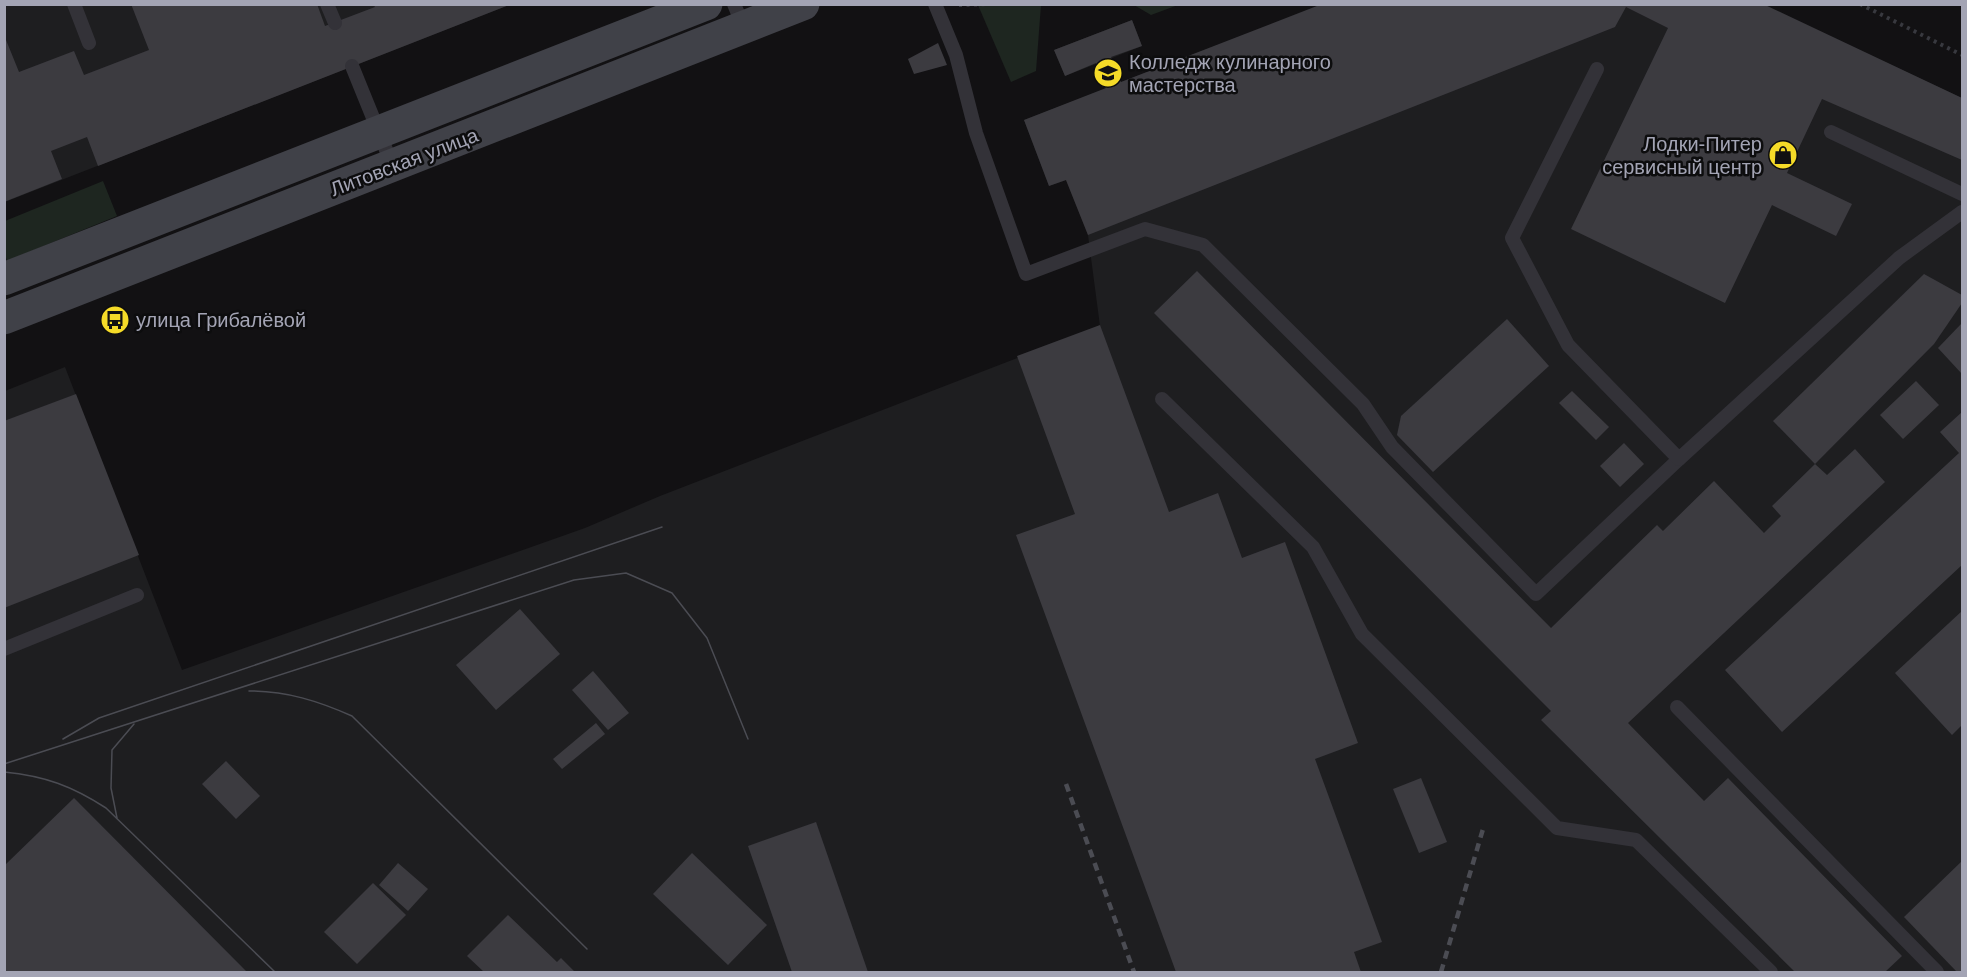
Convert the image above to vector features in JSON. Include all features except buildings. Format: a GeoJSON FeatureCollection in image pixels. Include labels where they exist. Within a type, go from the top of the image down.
{"type":"FeatureCollection","features":[{"type":"Feature","properties":{"kind":"street","name":"Литовская улица"},"geometry":{"type":"LineString","coordinates":[[4,279],[706,4]]}},
{"type":"Feature","properties":{"kind":"street","name":"Литовская улица"},"geometry":{"type":"LineString","coordinates":[[4,318],[393,167],[739,16],[803,4]]}},
{"type":"Feature","properties":{"kind":"lane"},"geometry":{"type":"LineString","coordinates":[[74,4],[89,43]]}},
{"type":"Feature","properties":{"kind":"lane"},"geometry":{"type":"LineString","coordinates":[[327,4],[335,23]]}},
{"type":"Feature","properties":{"kind":"lane"},"geometry":{"type":"LineString","coordinates":[[935,5],[956,56],[976,133],[1026,274],[1145,229],[1203,245],[1363,404],[1392,447],[1536,594],[1679,459],[1899,258],[1962,212]]}},
{"type":"Feature","properties":{"kind":"lane"},"geometry":{"type":"LineString","coordinates":[[352,66],[393,167]]}},
{"type":"Feature","properties":{"kind":"lane"},"geometry":{"type":"LineString","coordinates":[[1597,69],[1512,238],[1568,345],[1679,459]]}},
{"type":"Feature","properties":{"kind":"lane"},"geometry":{"type":"LineString","coordinates":[[1831,132],[1962,194]]}},
{"type":"Feature","properties":{"kind":"lane"},"geometry":{"type":"LineString","coordinates":[[1162,399],[1313,547],[1362,634],[1557,828],[1636,840],[1771,972]]}},
{"type":"Feature","properties":{"kind":"lane"},"geometry":{"type":"LineString","coordinates":[[4,649],[137,595]]}},
{"type":"Feature","properties":{"kind":"lane"},"geometry":{"type":"LineString","coordinates":[[1677,707],[1937,972]]}},
{"type":"Feature","properties":{"kind":"path"},"geometry":{"type":"LineString","coordinates":[[935,5],[991,4]]}},
{"type":"Feature","properties":{"kind":"path"},"geometry":{"type":"LineString","coordinates":[[1860,4],[1962,55]]}},
{"type":"Feature","properties":{"kind":"shaded area"},"geometry":{"type":"Polygon","coordinates":[[[5,5],[509,5],[5,202],[5,5]]]}},
{"type":"Feature","properties":{"kind":"shaded area"},"geometry":{"type":"Polygon","coordinates":[[[978,5],[1041,5],[1036,71],[1011,82],[978,5]]]}},
{"type":"Feature","properties":{"kind":"shaded area"},"geometry":{"type":"Polygon","coordinates":[[[1134,5],[1178,5],[1151,15],[1134,5]]]}},
{"type":"Feature","properties":{"kind":"shaded area"},"geometry":{"type":"Polygon","coordinates":[[[1322,5],[1763,5],[1962,98],[1962,972],[5,972],[5,391],[65,367],[182,670],[585,528],[660,496],[1100,326],[1088,235],[1066,180],[1049,186],[1024,120],[1105,89],[1096,64],[1065,76],[1054,50],[1132,20],[1142,46],[1112,58],[1121,82],[1322,5]]]}},
{"type":"Feature","properties":{"kind":"shaded area"},"geometry":{"type":"Polygon","coordinates":[[[103,181],[117,216],[7,261],[5,221],[103,181]]]}},
{"type":"Feature","properties":{"kind":"tram line"},"geometry":{"type":"LineString","coordinates":[[63,739],[99,718],[662,527]]}},
{"type":"Feature","properties":{"kind":"tram line"},"geometry":{"type":"LineString","coordinates":[[4,764],[574,580],[626,573],[672,593],[707,638],[748,739]]}},
{"type":"Feature","properties":{"kind":"tram line"},"geometry":{"type":"LineString","coordinates":[[249,691],[263,691],[302,698],[352,716],[587,949]]}},
{"type":"Feature","properties":{"kind":"tram line"},"geometry":{"type":"LineString","coordinates":[[117,818],[111,788],[112,750],[134,724]]}},
{"type":"Feature","properties":{"kind":"tram line"},"geometry":{"type":"LineString","coordinates":[[4,772],[58,783],[106,808],[275,972]]}},
{"type":"Feature","properties":{"kind":"railway"},"geometry":{"type":"LineString","coordinates":[[1066,784],[1134,972]]}},
{"type":"Feature","properties":{"kind":"railway"},"geometry":{"type":"LineString","coordinates":[[1441,972],[1483,829]]}},
{"type":"Feature","properties":{"kind":"place","name":"Колледж кулинарного мастерства"},"geometry":{"type":"Point","coordinates":[1108,73]}},
{"type":"Feature","properties":{"kind":"place","name":"Лодки-Питер сервисный центр"},"geometry":{"type":"Point","coordinates":[1783,155]}},
{"type":"Feature","properties":{"kind":"place","name":"улица Грибалёвой"},"geometry":{"type":"Point","coordinates":[115,320]}}]}
